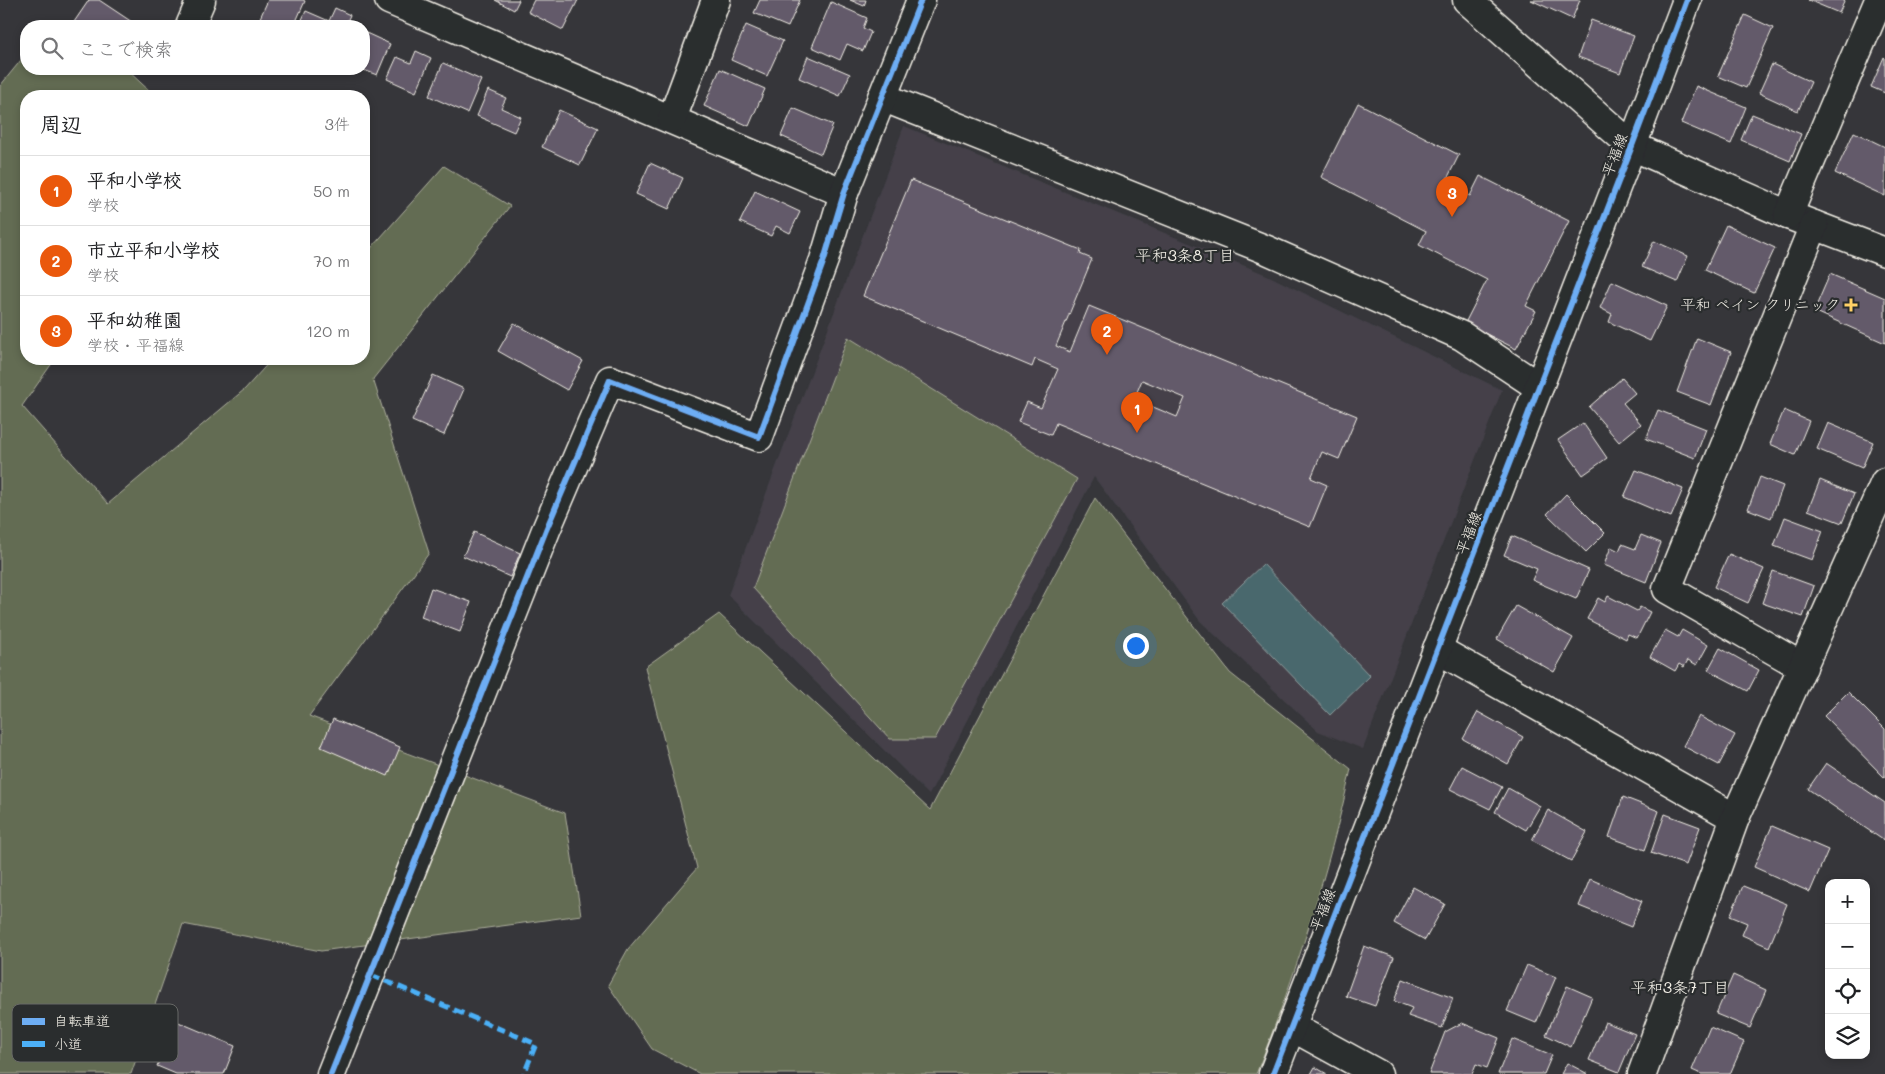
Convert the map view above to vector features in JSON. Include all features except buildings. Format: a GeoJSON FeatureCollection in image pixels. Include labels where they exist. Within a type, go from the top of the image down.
{"type":"FeatureCollection","features":[{"type":"Feature","properties":{"kind":"street"},"geometry":{"type":"LineString","coordinates":[[193,20],[201,0]]}},
{"type":"Feature","properties":{"kind":"street"},"geometry":{"type":"LineString","coordinates":[[389,0],[844,193]]}},
{"type":"Feature","properties":{"kind":"street"},"geometry":{"type":"LineString","coordinates":[[672,120],[716,0]]}},
{"type":"Feature","properties":{"kind":"street"},"geometry":{"type":"LineString","coordinates":[[331,1074],[542,539],[610,380],[759,437],[824,260],[844,193],[921,0]]}},
{"type":"Feature","properties":{"kind":"street"},"geometry":{"type":"LineString","coordinates":[[1467,0],[1632,146],[1788,215],[1885,252]]}},
{"type":"Feature","properties":{"kind":"street","name":"平福線"},"geometry":{"type":"LineString","coordinates":[[1273,1074],[1687,0]]}},
{"type":"Feature","properties":{"kind":"street"},"geometry":{"type":"LineString","coordinates":[[1788,215],[1879,0]]}},
{"type":"Feature","properties":{"kind":"street"},"geometry":{"type":"LineString","coordinates":[[882,97],[1267,250],[1462,336],[1539,387]]}},
{"type":"Feature","properties":{"kind":"street"},"geometry":{"type":"LineString","coordinates":[[1803,667],[1667,589],[1814,225]]}},
{"type":"Feature","properties":{"kind":"street"},"geometry":{"type":"LineString","coordinates":[[1642,1074],[1736,818],[1885,482]]}},
{"type":"Feature","properties":{"kind":"street"},"geometry":{"type":"LineString","coordinates":[[1437,649],[1736,818]]}},
{"type":"Feature","properties":{"kind":"street"},"geometry":{"type":"LineString","coordinates":[[1292,1027],[1378,1074]]}},
{"type":"Feature","properties":{"kind":"shaded area"},"geometry":{"type":"Polygon","coordinates":[[[904,126],[1267,275],[1502,390],[1363,749],[1318,731],[1200,621],[1094,477],[929,795],[728,595],[904,126]]]}},
{"type":"Feature","properties":{"kind":"green space"},"geometry":{"type":"Polygon","coordinates":[[[20,61],[20,75],[132,75],[149,90],[20,90],[20,365],[51,365],[22,406],[108,504],[245,389],[267,365],[370,365],[370,249],[444,166],[510,206],[373,379],[429,553],[309,716],[565,813],[581,915],[321,951],[183,924],[155,1004],[12,1004],[12,1062],[135,1062],[131,1074],[0,1074],[0,86],[20,61]]]}},
{"type":"Feature","properties":{"kind":"green space"},"geometry":{"type":"Polygon","coordinates":[[[848,337],[1077,479],[935,739],[890,739],[753,588],[848,337]]]}},
{"type":"Feature","properties":{"kind":"green space"},"geometry":{"type":"Polygon","coordinates":[[[1095,498],[1230,673],[1351,769],[1332,847],[1310,923],[1271,1037],[1256,1074],[700,1074],[652,1049],[608,985],[628,949],[697,868],[645,667],[719,614],[930,810],[1095,498]]]}},
{"type":"Feature","properties":{"kind":"water"},"geometry":{"type":"Polygon","coordinates":[[[1263,564],[1370,676],[1330,715],[1222,603],[1263,564]]]}},
{"type":"Feature","properties":{"kind":"marked path"},"geometry":{"type":"LineString","coordinates":[[371,975],[536,1044],[524,1074]]}},
{"type":"Feature","properties":{"kind":"cycle path"},"geometry":{"type":"LineString","coordinates":[[331,1074],[546,530],[610,380],[759,437],[824,260],[844,193],[921,0]]}},
{"type":"Feature","properties":{"kind":"cycle path"},"geometry":{"type":"LineString","coordinates":[[1273,1074],[1687,0]]}},
{"type":"Feature","properties":{"kind":"place","name":"平和幼稚園"},"geometry":{"type":"Point","coordinates":[1452,217]}},
{"type":"Feature","properties":{"kind":"place","name":"平和 ペイン クリニック"},"geometry":{"type":"Point","coordinates":[1851,305]}},
{"type":"Feature","properties":{"kind":"place","name":"市立平和小学校"},"geometry":{"type":"Point","coordinates":[1107,355]}},
{"type":"Feature","properties":{"kind":"place","name":"平和小学校"},"geometry":{"type":"Point","coordinates":[1137,433]}},
{"type":"Feature","properties":{"kind":"district","name":"平和3条8丁目"},"geometry":{"type":"Point","coordinates":[1185,255]}},
{"type":"Feature","properties":{"kind":"district","name":"平和3条7丁目"},"geometry":{"type":"Point","coordinates":[1680,987]}}]}
